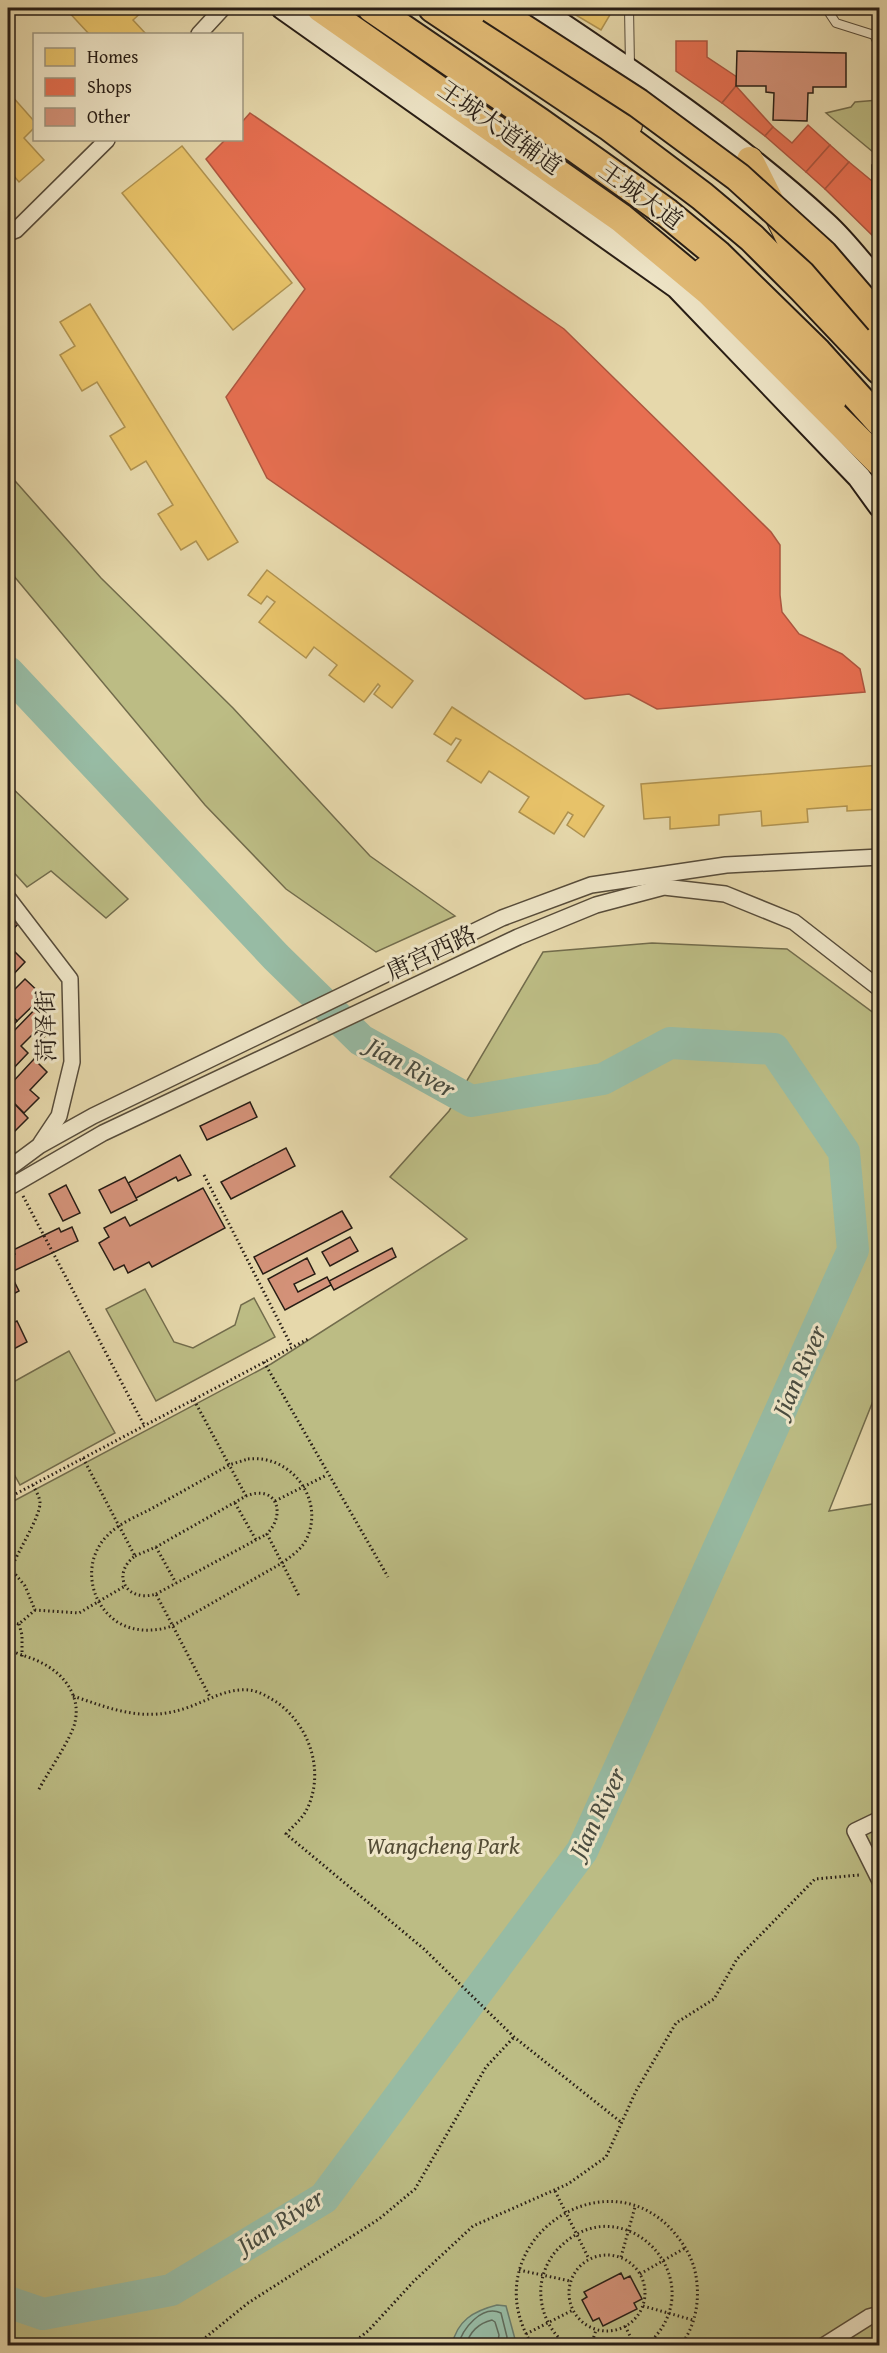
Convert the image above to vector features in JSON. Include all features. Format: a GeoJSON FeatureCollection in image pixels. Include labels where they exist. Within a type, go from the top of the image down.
{"type":"FeatureCollection","features":[{"type":"Feature","properties":{"kind":"highway"},"geometry":{"type":"LineString","coordinates":[[321,8],[621,218],[710,292],[879,461]]}},
{"type":"Feature","properties":{"kind":"highway","name":"王城大道"},"geometry":{"type":"LineString","coordinates":[[372,8],[667,213],[708,247],[817,352],[879,422]]}},
{"type":"Feature","properties":{"kind":"highway","name":"王城大道"},"geometry":{"type":"LineString","coordinates":[[434,8],[609,126],[702,196],[752,238],[879,370]]}},
{"type":"Feature","properties":{"kind":"highway"},"geometry":{"type":"LineString","coordinates":[[492,8],[638,103],[738,177],[823,254],[879,320]]}},
{"type":"Feature","properties":{"kind":"main road","name":"王城大道辅道"},"geometry":{"type":"LineString","coordinates":[[283,8],[677,287],[859,477],[879,506]]}},
{"type":"Feature","properties":{"kind":"main road"},"geometry":{"type":"LineString","coordinates":[[336,8],[622,205],[701,267],[767,324],[795,354],[879,461]]}},
{"type":"Feature","properties":{"kind":"main road"},"geometry":{"type":"LineString","coordinates":[[464,8],[542,60],[718,191],[806,272],[879,344]]}},
{"type":"Feature","properties":{"kind":"main road"},"geometry":{"type":"LineString","coordinates":[[537,8],[631,70],[750,160],[827,224],[879,285]]}},
{"type":"Feature","properties":{"kind":"main road"},"geometry":{"type":"LineString","coordinates":[[750,160],[806,272]]}},
{"type":"Feature","properties":{"kind":"street"},"geometry":{"type":"LineString","coordinates":[[200,33],[223,8]]}},
{"type":"Feature","properties":{"kind":"street"},"geometry":{"type":"LineString","coordinates":[[8,233],[16,230],[106,141]]}},
{"type":"Feature","properties":{"kind":"street","name":"唐宫西路"},"geometry":{"type":"LineString","coordinates":[[8,1169],[39,1146],[93,1116],[502,918],[591,885],[726,866],[879,857]]}},
{"type":"Feature","properties":{"kind":"street","name":"唐宫西路"},"geometry":{"type":"LineString","coordinates":[[12,1185],[103,1133],[518,937],[596,905],[664,887],[725,894],[794,922],[879,988]]}},
{"type":"Feature","properties":{"kind":"street","name":"菏泽街"},"geometry":{"type":"LineString","coordinates":[[8,898],[70,980],[72,1062],[59,1116],[39,1146]]}},
{"type":"Feature","properties":{"kind":"street"},"geometry":{"type":"LineString","coordinates":[[39,1146],[46,1165]]}},
{"type":"Feature","properties":{"kind":"street"},"geometry":{"type":"LineString","coordinates":[[878,1877],[855,1830],[879,1819]]}},
{"type":"Feature","properties":{"kind":"street"},"geometry":{"type":"LineString","coordinates":[[823,2346],[869,2317],[879,2314]]}},
{"type":"Feature","properties":{"kind":"lane"},"geometry":{"type":"LineString","coordinates":[[628,8],[631,70]]}},
{"type":"Feature","properties":{"kind":"lane"},"geometry":{"type":"LineString","coordinates":[[826,8],[836,23],[874,35],[879,47]]}},
{"type":"Feature","properties":{"kind":"path"},"geometry":{"type":"LineString","coordinates":[[204,1175],[292,1347]]}},
{"type":"Feature","properties":{"kind":"path"},"geometry":{"type":"LineString","coordinates":[[12,1185],[144,1425]]}},
{"type":"Feature","properties":{"kind":"path"},"geometry":{"type":"LineString","coordinates":[[8,1498],[308,1339]]}},
{"type":"Feature","properties":{"kind":"path"},"geometry":{"type":"LineString","coordinates":[[264,1362],[388,1577]]}},
{"type":"Feature","properties":{"kind":"path"},"geometry":{"type":"LineString","coordinates":[[193,1399],[246,1496]]}},
{"type":"Feature","properties":{"kind":"path"},"geometry":{"type":"LineString","coordinates":[[83,1458],[135,1556]]}},
{"type":"Feature","properties":{"kind":"path"},"geometry":{"type":"LineString","coordinates":[[248,1459],[265,1459],[286,1467],[293,1473],[304,1487],[311,1509],[309,1532],[298,1551],[282,1563],[172,1626],[151,1630],[126,1626],[115,1621],[98,1602],[91,1579],[95,1553],[108,1535],[119,1526],[229,1465],[248,1459]]}},
{"type":"Feature","properties":{"kind":"path"},"geometry":{"type":"LineString","coordinates":[[275,1501],[327,1474]]}},
{"type":"Feature","properties":{"kind":"path"},"geometry":{"type":"LineString","coordinates":[[33,1484],[40,1503],[35,1520],[9,1570],[25,1586],[35,1610]]}},
{"type":"Feature","properties":{"kind":"path"},"geometry":{"type":"LineString","coordinates":[[255,1492],[266,1493],[275,1501],[279,1515],[276,1526],[267,1534],[156,1594],[145,1598],[134,1595],[125,1586],[123,1573],[127,1562],[135,1556],[156,1547],[246,1496],[255,1492]]}},
{"type":"Feature","properties":{"kind":"path"},"geometry":{"type":"LineString","coordinates":[[235,1503],[256,1540]]}},
{"type":"Feature","properties":{"kind":"path"},"geometry":{"type":"LineString","coordinates":[[267,1534],[299,1596]]}},
{"type":"Feature","properties":{"kind":"path"},"geometry":{"type":"LineString","coordinates":[[156,1547],[176,1583]]}},
{"type":"Feature","properties":{"kind":"path"},"geometry":{"type":"LineString","coordinates":[[19,1624],[35,1610],[79,1613],[125,1586]]}},
{"type":"Feature","properties":{"kind":"path"},"geometry":{"type":"LineString","coordinates":[[156,1594],[211,1697]]}},
{"type":"Feature","properties":{"kind":"path"},"geometry":{"type":"LineString","coordinates":[[8,1622],[19,1624]]}},
{"type":"Feature","properties":{"kind":"path"},"geometry":{"type":"LineString","coordinates":[[19,1624],[22,1635],[21,1657]]}},
{"type":"Feature","properties":{"kind":"path"},"geometry":{"type":"LineString","coordinates":[[8,1649],[21,1657],[40,1662],[57,1673],[68,1683],[73,1696],[76,1711],[75,1724],[38,1791]]}},
{"type":"Feature","properties":{"kind":"path"},"geometry":{"type":"LineString","coordinates":[[73,1696],[134,1715],[159,1716],[230,1690],[252,1690],[280,1704],[302,1726],[312,1755],[314,1789],[306,1811],[286,1834],[424,1949],[514,2037],[622,2123]]}},
{"type":"Feature","properties":{"kind":"path"},"geometry":{"type":"LineString","coordinates":[[349,2346],[368,2331],[414,2281],[473,2226],[568,2184],[606,2157],[636,2091],[676,2023],[714,1999],[737,1959],[816,1879],[878,1877]]}},
{"type":"Feature","properties":{"kind":"path"},"geometry":{"type":"LineString","coordinates":[[195,2346],[248,2303],[379,2219],[415,2189],[486,2067],[514,2037]]}},
{"type":"Feature","properties":{"kind":"path"},"geometry":{"type":"LineString","coordinates":[[555,2190],[589,2259]]}},
{"type":"Feature","properties":{"kind":"path"},"geometry":{"type":"LineString","coordinates":[[533,2346],[519,2318],[516,2300],[519,2270],[527,2249],[550,2222],[565,2212],[600,2202],[635,2206],[652,2214],[666,2224],[685,2248],[695,2270],[698,2288],[693,2320],[680,2346]]}},
{"type":"Feature","properties":{"kind":"path"},"geometry":{"type":"LineString","coordinates":[[621,2257],[635,2206]]}},
{"type":"Feature","properties":{"kind":"path"},"geometry":{"type":"LineString","coordinates":[[568,2346],[548,2323],[541,2298],[543,2275],[556,2250],[577,2234],[602,2227],[628,2230],[650,2243],[664,2260],[671,2276],[673,2289],[669,2313],[663,2327],[646,2346]]}},
{"type":"Feature","properties":{"kind":"path"},"geometry":{"type":"LineString","coordinates":[[640,2274],[685,2248]]}},
{"type":"Feature","properties":{"kind":"path"},"geometry":{"type":"LineString","coordinates":[[604,2254],[621,2257],[632,2264],[640,2274],[645,2291],[643,2306],[635,2319],[625,2326],[609,2331],[596,2330],[582,2322],[573,2310],[568,2296],[570,2281],[578,2268],[589,2259],[604,2254]]}},
{"type":"Feature","properties":{"kind":"path"},"geometry":{"type":"LineString","coordinates":[[519,2270],[570,2281]]}},
{"type":"Feature","properties":{"kind":"path"},"geometry":{"type":"LineString","coordinates":[[643,2306],[693,2320]]}},
{"type":"Feature","properties":{"kind":"path"},"geometry":{"type":"LineString","coordinates":[[526,2334],[573,2310]]}},
{"type":"Feature","properties":{"kind":"path"},"geometry":{"type":"LineString","coordinates":[[625,2326],[635,2346]]}},
{"type":"Feature","properties":{"kind":"path"},"geometry":{"type":"LineString","coordinates":[[591,2346],[596,2330]]}},
{"type":"Feature","properties":{"kind":"green space"},"geometry":{"type":"Polygon","coordinates":[[[880,100],[879,157],[826,113],[851,107],[855,102],[880,100]]]}},
{"type":"Feature","properties":{"kind":"green space"},"geometry":{"type":"Polygon","coordinates":[[[8,473],[101,578],[233,708],[370,856],[455,916],[376,952],[286,889],[205,805],[8,569],[8,473]]]}},
{"type":"Feature","properties":{"kind":"green space"},"geometry":{"type":"Polygon","coordinates":[[[8,784],[128,899],[106,918],[51,871],[27,887],[8,866],[8,784]]]}},
{"type":"Feature","properties":{"kind":"green space","name":"Wangcheng Park"},"geometry":{"type":"Polygon","coordinates":[[[652,943],[787,949],[879,1017],[879,1386],[829,1511],[879,1503],[879,2345],[8,2346],[8,1504],[271,1364],[467,1239],[390,1177],[449,1111],[543,952],[652,943]]]}},
{"type":"Feature","properties":{"kind":"green space"},"geometry":{"type":"Polygon","coordinates":[[[145,1289],[174,1342],[193,1348],[235,1325],[241,1305],[254,1298],[275,1337],[156,1401],[106,1309],[145,1289]]]}},
{"type":"Feature","properties":{"kind":"green space"},"geometry":{"type":"Polygon","coordinates":[[[69,1351],[115,1433],[20,1485],[8,1463],[8,1385],[69,1351]]]}},
{"type":"Feature","properties":{"kind":"water"},"geometry":{"type":"Polygon","coordinates":[[[497,2305],[506,2306],[515,2339],[509,2345],[452,2345],[458,2329],[467,2318],[497,2305]]]}},
{"type":"Feature","properties":{"kind":"building: Homes"},"geometry":{"type":"Polygon","coordinates":[[[65,8],[142,8],[144,10],[133,20],[145,33],[88,33],[65,8]]]}},
{"type":"Feature","properties":{"kind":"building: Homes"},"geometry":{"type":"Polygon","coordinates":[[[564,8],[614,8],[601,30],[564,8]]]}},
{"type":"Feature","properties":{"kind":"building: Homes"},"geometry":{"type":"Polygon","coordinates":[[[11,95],[33,120],[33,129],[24,138],[44,160],[19,182],[8,169],[8,97],[11,95]]]}},
{"type":"Feature","properties":{"kind":"building: Homes"},"geometry":{"type":"Polygon","coordinates":[[[182,146],[292,283],[233,330],[122,193],[182,146]]]}},
{"type":"Feature","properties":{"kind":"building: Homes"},"geometry":{"type":"Polygon","coordinates":[[[90,304],[238,542],[208,560],[196,541],[181,550],[158,514],[173,505],[146,461],[131,470],[110,436],[125,427],[97,382],[82,391],[60,355],[75,346],[60,322],[90,304]]]}},
{"type":"Feature","properties":{"kind":"building: Homes"},"geometry":{"type":"Polygon","coordinates":[[[267,570],[413,681],[392,708],[374,694],[380,686],[378,684],[364,702],[329,675],[337,665],[314,647],[306,658],[259,622],[275,602],[267,596],[261,604],[248,595],[267,570]]]}},
{"type":"Feature","properties":{"kind":"building: Homes"},"geometry":{"type":"Polygon","coordinates":[[[452,707],[604,806],[584,837],[567,825],[573,815],[568,812],[554,834],[519,812],[529,797],[489,771],[481,783],[447,761],[461,740],[456,738],[451,745],[434,734],[452,707]]]}},
{"type":"Feature","properties":{"kind":"building: Homes"},"geometry":{"type":"Polygon","coordinates":[[[880,765],[880,809],[847,811],[847,806],[807,809],[808,822],[762,826],[761,811],[719,815],[719,825],[670,829],[670,817],[644,819],[641,784],[880,765]]]}},
{"type":"Feature","properties":{"kind":"building: Shops"},"geometry":{"type":"Polygon","coordinates":[[[676,41],[707,41],[707,57],[737,77],[736,86],[722,103],[676,71],[676,41]]]}},
{"type":"Feature","properties":{"kind":"building: Shops"},"geometry":{"type":"Polygon","coordinates":[[[736,86],[773,127],[765,136],[722,103],[736,86]]]}},
{"type":"Feature","properties":{"kind":"building: Shops"},"geometry":{"type":"Polygon","coordinates":[[[250,113],[564,329],[771,532],[780,545],[782,612],[799,634],[842,654],[860,669],[865,692],[657,709],[629,694],[585,699],[267,478],[226,397],[305,289],[206,159],[224,141],[243,141],[243,121],[250,113]]]}},
{"type":"Feature","properties":{"kind":"building: Shops"},"geometry":{"type":"Polygon","coordinates":[[[808,125],[830,145],[806,172],[765,136],[773,127],[792,143],[808,125]]]}},
{"type":"Feature","properties":{"kind":"building: Shops"},"geometry":{"type":"Polygon","coordinates":[[[830,145],[849,162],[825,189],[806,172],[830,145]]]}},
{"type":"Feature","properties":{"kind":"building: Shops"},"geometry":{"type":"Polygon","coordinates":[[[849,162],[872,181],[872,199],[880,208],[880,243],[825,189],[849,162]]]}},
{"type":"Feature","properties":{"kind":"building: Other"},"geometry":{"type":"Polygon","coordinates":[[[737,51],[846,53],[846,87],[813,87],[813,93],[808,93],[807,121],[773,120],[774,93],[766,92],[766,86],[736,86],[737,51]]]}},
{"type":"Feature","properties":{"kind":"building: Other"},"geometry":{"type":"Polygon","coordinates":[[[872,165],[880,165],[880,199],[872,199],[872,165]]]}},
{"type":"Feature","properties":{"kind":"building: Other"},"geometry":{"type":"Polygon","coordinates":[[[8,914],[18,924],[8,935],[8,914]]]}},
{"type":"Feature","properties":{"kind":"building: Other"},"geometry":{"type":"Polygon","coordinates":[[[8,945],[25,962],[8,980],[8,945]]]}},
{"type":"Feature","properties":{"kind":"building: Other"},"geometry":{"type":"Polygon","coordinates":[[[25,979],[43,996],[17,1021],[8,1012],[8,996],[25,979]]]}},
{"type":"Feature","properties":{"kind":"building: Other"},"geometry":{"type":"Polygon","coordinates":[[[45,999],[49,1032],[42,1039],[35,1032],[21,1046],[28,1053],[8,1074],[8,1037],[45,999]]]}},
{"type":"Feature","properties":{"kind":"building: Other"},"geometry":{"type":"Polygon","coordinates":[[[8,1012],[17,1021],[8,1031],[8,1012]]]}},
{"type":"Feature","properties":{"kind":"building: Other"},"geometry":{"type":"Polygon","coordinates":[[[34,1059],[47,1072],[30,1090],[39,1098],[24,1113],[8,1097],[8,1087],[34,1059]]]}},
{"type":"Feature","properties":{"kind":"building: Other"},"geometry":{"type":"Polygon","coordinates":[[[8,1097],[28,1118],[8,1138],[8,1097]]]}},
{"type":"Feature","properties":{"kind":"building: Other"},"geometry":{"type":"Polygon","coordinates":[[[250,1102],[257,1117],[207,1140],[200,1126],[250,1102]]]}},
{"type":"Feature","properties":{"kind":"building: Other"},"geometry":{"type":"Polygon","coordinates":[[[286,1148],[295,1166],[231,1199],[221,1182],[286,1148]]]}},
{"type":"Feature","properties":{"kind":"building: Other"},"geometry":{"type":"Polygon","coordinates":[[[180,1155],[191,1175],[178,1181],[176,1177],[136,1198],[128,1183],[180,1155]]]}},
{"type":"Feature","properties":{"kind":"building: Other"},"geometry":{"type":"Polygon","coordinates":[[[125,1177],[137,1200],[111,1213],[99,1190],[125,1177]]]}},
{"type":"Feature","properties":{"kind":"building: Other"},"geometry":{"type":"Polygon","coordinates":[[[66,1185],[80,1213],[63,1221],[49,1194],[66,1185]]]}},
{"type":"Feature","properties":{"kind":"building: Other"},"geometry":{"type":"Polygon","coordinates":[[[203,1188],[225,1228],[152,1267],[149,1262],[128,1273],[124,1265],[114,1270],[99,1243],[109,1237],[104,1228],[125,1217],[130,1226],[203,1188]]]}},
{"type":"Feature","properties":{"kind":"building: Other"},"geometry":{"type":"Polygon","coordinates":[[[342,1211],[352,1228],[263,1274],[254,1257],[342,1211]]]}},
{"type":"Feature","properties":{"kind":"building: Other"},"geometry":{"type":"Polygon","coordinates":[[[72,1227],[78,1241],[9,1273],[8,1257],[15,1254],[13,1250],[59,1228],[61,1232],[72,1227]]]}},
{"type":"Feature","properties":{"kind":"building: Other"},"geometry":{"type":"Polygon","coordinates":[[[350,1237],[358,1251],[330,1266],[322,1252],[350,1237]]]}},
{"type":"Feature","properties":{"kind":"building: Other"},"geometry":{"type":"Polygon","coordinates":[[[392,1248],[396,1257],[334,1290],[329,1281],[392,1248]]]}},
{"type":"Feature","properties":{"kind":"building: Other"},"geometry":{"type":"Polygon","coordinates":[[[307,1258],[315,1274],[294,1284],[298,1292],[327,1277],[331,1285],[285,1310],[268,1279],[307,1258]]]}},
{"type":"Feature","properties":{"kind":"building: Other"},"geometry":{"type":"Polygon","coordinates":[[[12,1277],[19,1291],[8,1297],[8,1279],[12,1277]]]}},
{"type":"Feature","properties":{"kind":"building: Other"},"geometry":{"type":"Polygon","coordinates":[[[17,1321],[27,1342],[8,1352],[8,1325],[17,1321]]]}},
{"type":"Feature","properties":{"kind":"building: Other"},"geometry":{"type":"Polygon","coordinates":[[[621,2273],[624,2279],[630,2276],[642,2299],[634,2303],[637,2309],[603,2326],[599,2318],[593,2321],[582,2300],[587,2297],[584,2292],[621,2273]]]}},
{"type":"Feature","properties":{"kind":"waterway","name":"Jian River"},"geometry":{"type":"LineString","coordinates":[[8,672],[276,957],[361,1040],[471,1101],[603,1079],[670,1043],[774,1049],[844,1152],[853,1250],[582,1851],[324,2198],[171,2290],[43,2314],[8,2302]]}}]}
